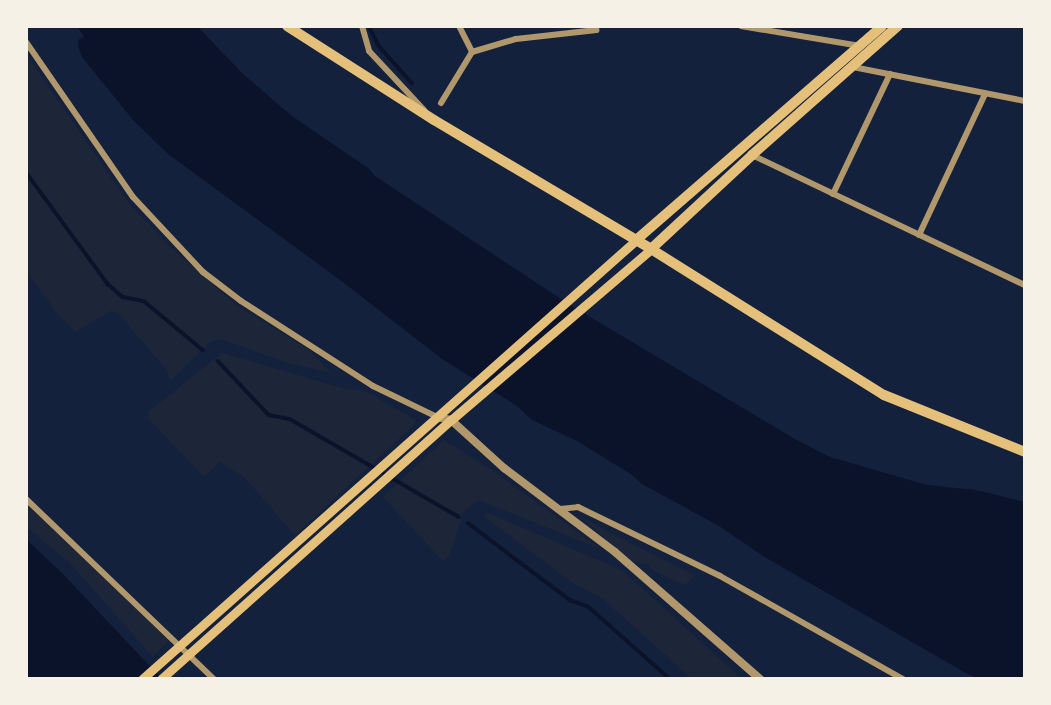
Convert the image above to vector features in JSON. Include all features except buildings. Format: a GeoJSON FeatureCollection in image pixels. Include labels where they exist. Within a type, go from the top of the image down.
{"type":"FeatureCollection","features":[{"type":"Feature","properties":{"kind":"main road"},"geometry":{"type":"LineString","coordinates":[[288,26],[433,120],[651,250],[884,395],[1025,452]]}},
{"type":"Feature","properties":{"kind":"main road"},"geometry":{"type":"LineString","coordinates":[[142,679],[614,263],[635,241],[882,26]]}},
{"type":"Feature","properties":{"kind":"main road"},"geometry":{"type":"LineString","coordinates":[[161,679],[451,420],[651,250],[752,155],[898,26]]}},
{"type":"Feature","properties":{"kind":"street"},"geometry":{"type":"LineString","coordinates":[[362,26],[369,51],[433,120]]}},
{"type":"Feature","properties":{"kind":"street"},"geometry":{"type":"LineString","coordinates":[[459,26],[472,52]]}},
{"type":"Feature","properties":{"kind":"street"},"geometry":{"type":"LineString","coordinates":[[441,103],[472,52],[516,39],[596,30],[596,26]]}},
{"type":"Feature","properties":{"kind":"street"},"geometry":{"type":"LineString","coordinates":[[741,26],[860,46]]}},
{"type":"Feature","properties":{"kind":"street"},"geometry":{"type":"LineString","coordinates":[[792,35],[793,26]]}},
{"type":"Feature","properties":{"kind":"street"},"geometry":{"type":"LineString","coordinates":[[26,42],[133,197],[203,272],[241,301],[373,386],[437,417],[451,420],[504,468],[560,509],[659,589],[760,679]]}},
{"type":"Feature","properties":{"kind":"street"},"geometry":{"type":"LineString","coordinates":[[853,67],[1025,101]]}},
{"type":"Feature","properties":{"kind":"street"},"geometry":{"type":"LineString","coordinates":[[833,194],[890,74]]}},
{"type":"Feature","properties":{"kind":"street"},"geometry":{"type":"LineString","coordinates":[[919,235],[985,94]]}},
{"type":"Feature","properties":{"kind":"street"},"geometry":{"type":"LineString","coordinates":[[752,155],[1025,285]]}},
{"type":"Feature","properties":{"kind":"street"},"geometry":{"type":"LineString","coordinates":[[26,499],[214,679]]}},
{"type":"Feature","properties":{"kind":"street"},"geometry":{"type":"LineString","coordinates":[[560,509],[578,506],[720,576],[903,679]]}},
{"type":"Feature","properties":{"kind":"shaded area"},"geometry":{"type":"Polygon","coordinates":[[[77,26],[197,26],[243,74],[292,116],[368,168],[375,176],[570,305],[795,439],[830,457],[927,485],[976,490],[1025,502],[1025,679],[978,679],[964,672],[763,556],[719,526],[642,484],[577,441],[532,420],[517,406],[442,359],[344,283],[168,154],[133,120],[82,57],[78,46],[79,39],[84,37],[77,26]]]}},
{"type":"Feature","properties":{"kind":"shaded area"},"geometry":{"type":"Polygon","coordinates":[[[26,54],[128,202],[168,245],[236,305],[309,350],[331,373],[285,362],[221,339],[211,341],[170,381],[166,369],[118,313],[110,311],[76,332],[58,315],[26,271],[26,54]]]}},
{"type":"Feature","properties":{"kind":"shaded area"},"geometry":{"type":"Polygon","coordinates":[[[222,353],[342,388],[365,391],[416,420],[415,424],[295,535],[245,478],[220,462],[204,477],[148,418],[148,412],[222,353]]]}},
{"type":"Feature","properties":{"kind":"shaded area"},"geometry":{"type":"Polygon","coordinates":[[[444,440],[493,471],[601,549],[478,500],[463,513],[449,556],[443,561],[383,497],[444,440]]]}},
{"type":"Feature","properties":{"kind":"shaded area"},"geometry":{"type":"Polygon","coordinates":[[[26,504],[169,640],[153,657],[70,563],[26,527],[26,504]]]}},
{"type":"Feature","properties":{"kind":"shaded area"},"geometry":{"type":"Polygon","coordinates":[[[488,513],[622,570],[742,679],[692,679],[602,598],[574,584],[484,517],[488,513]]]}},
{"type":"Feature","properties":{"kind":"shaded area"},"geometry":{"type":"Polygon","coordinates":[[[578,515],[694,575],[686,585],[653,571],[648,564],[633,562],[578,515]]]}},
{"type":"Feature","properties":{"kind":"shaded area"},"geometry":{"type":"Polygon","coordinates":[[[26,539],[62,573],[162,679],[26,679],[26,539]]]}},
{"type":"Feature","properties":{"kind":"waterway"},"geometry":{"type":"LineString","coordinates":[[369,26],[379,46],[412,83]]}},
{"type":"Feature","properties":{"kind":"waterway"},"geometry":{"type":"LineString","coordinates":[[26,172],[108,284],[123,297],[144,301],[203,350]]}},
{"type":"Feature","properties":{"kind":"waterway"},"geometry":{"type":"LineString","coordinates":[[218,361],[269,415],[290,419],[459,517]]}},
{"type":"Feature","properties":{"kind":"waterway"},"geometry":{"type":"LineString","coordinates":[[468,523],[570,600],[589,607],[670,679]]}}]}
